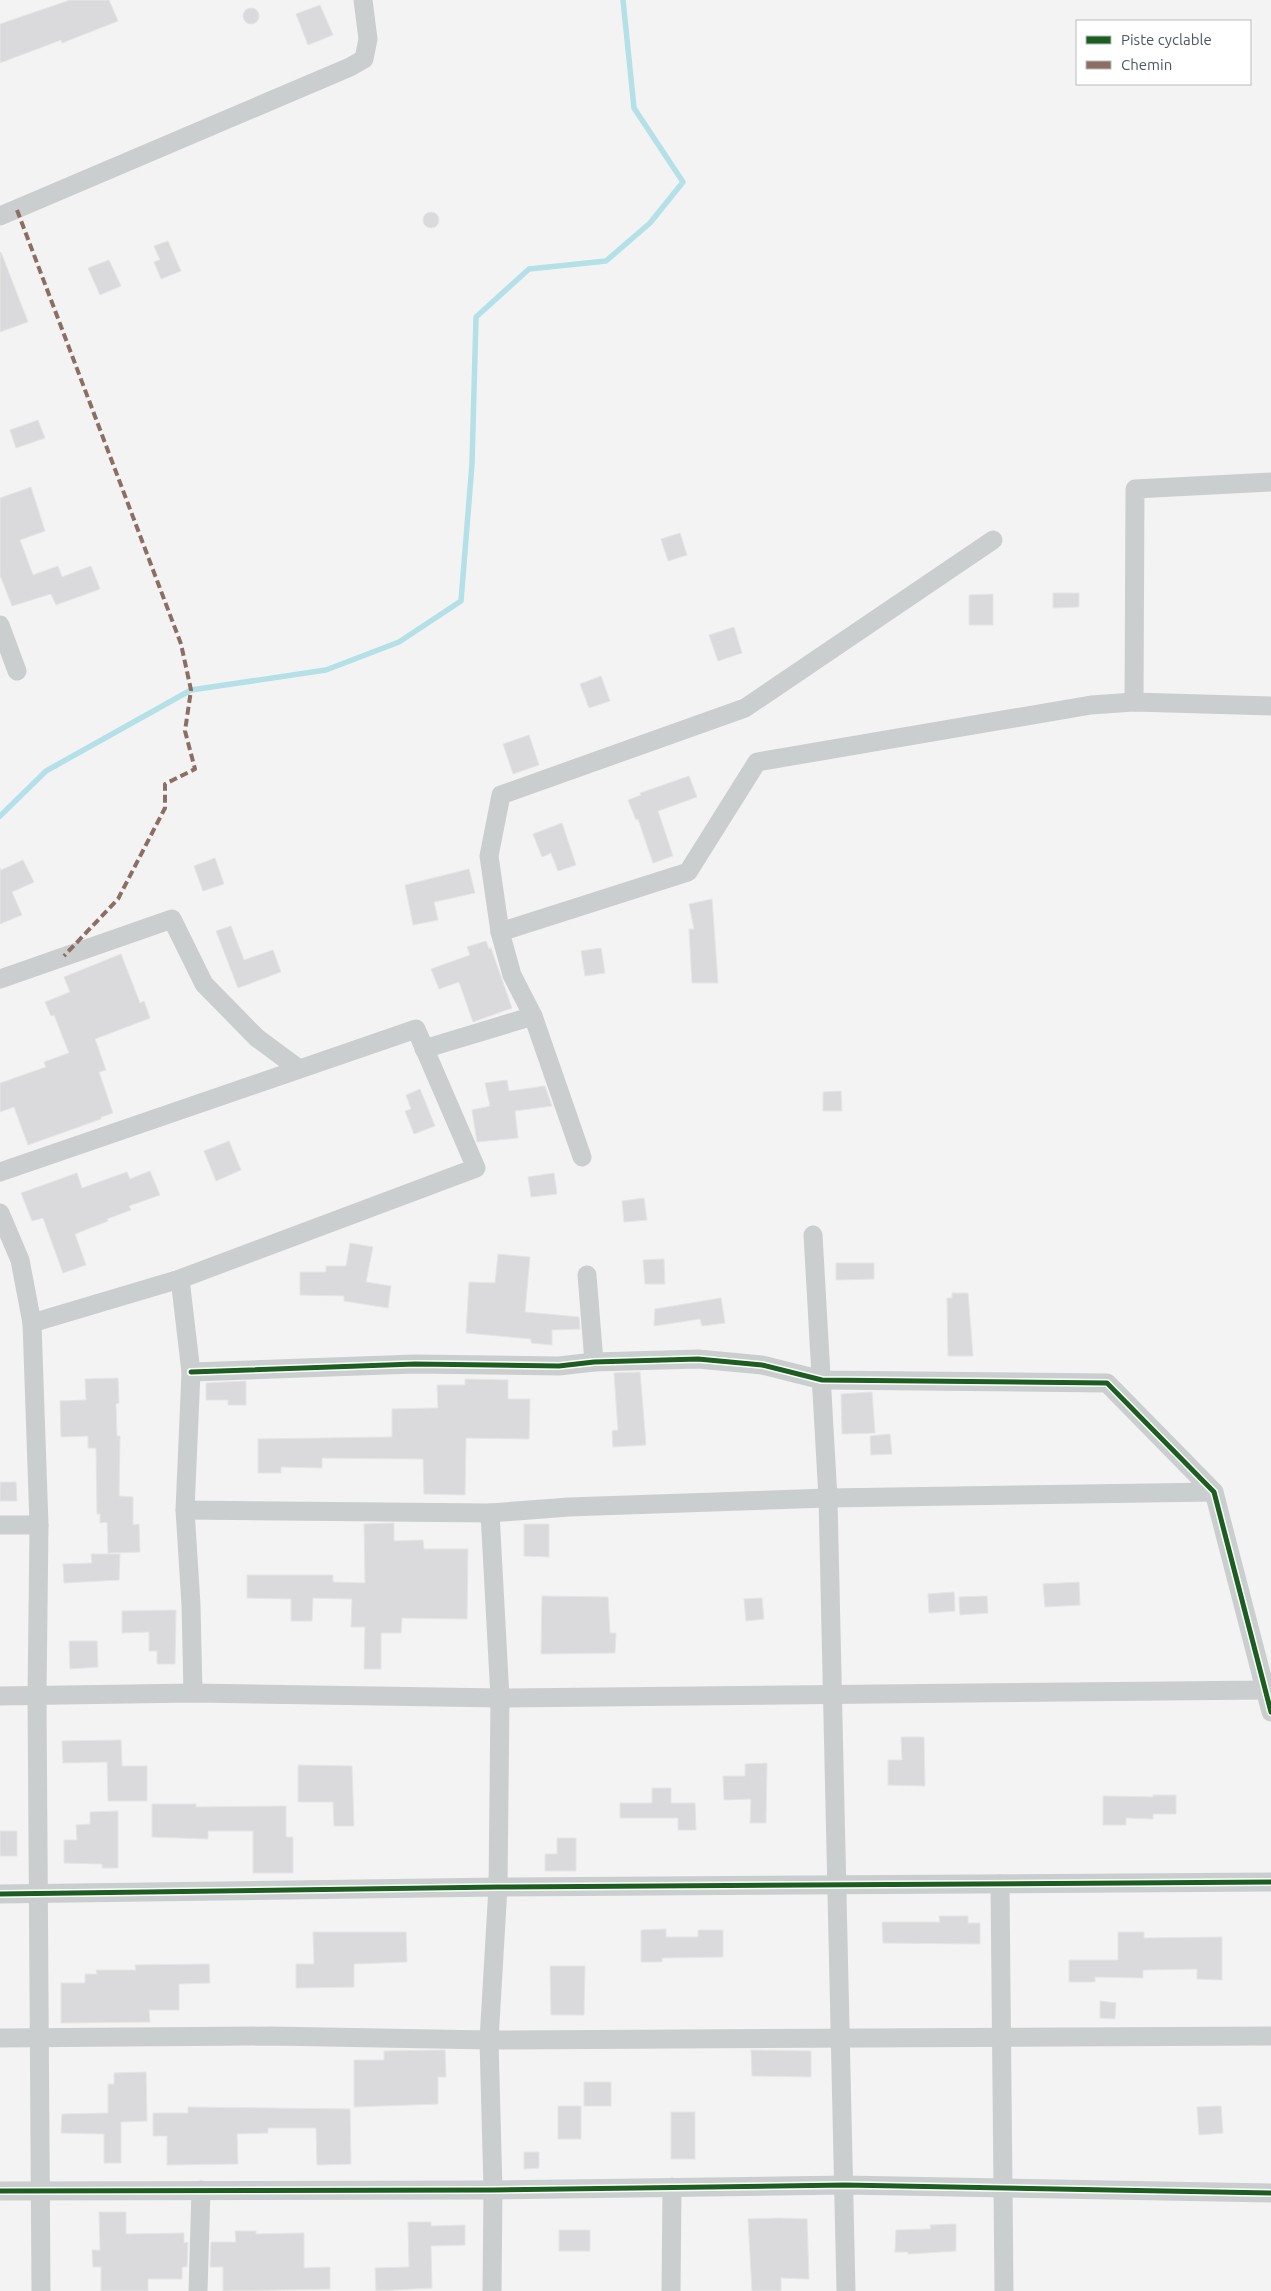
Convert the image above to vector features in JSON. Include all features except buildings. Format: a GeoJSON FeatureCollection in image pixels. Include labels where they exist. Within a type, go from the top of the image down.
{"type":"FeatureCollection","features":[{"type":"Feature","properties":{"kind":"street"},"geometry":{"type":"LineString","coordinates":[[0,216],[350,67],[364,59],[368,39],[363,0]]}},
{"type":"Feature","properties":{"kind":"street"},"geometry":{"type":"LineString","coordinates":[[1134,702],[1135,489],[1271,482]]}},
{"type":"Feature","properties":{"kind":"street"},"geometry":{"type":"LineString","coordinates":[[582,1157],[533,1016],[512,975],[500,932],[489,856],[501,796],[745,708],[992,540]]}},
{"type":"Feature","properties":{"kind":"street"},"geometry":{"type":"LineString","coordinates":[[0,625],[17,671]]}},
{"type":"Feature","properties":{"kind":"street"},"geometry":{"type":"LineString","coordinates":[[500,932],[688,872],[757,762],[1091,705],[1134,702],[1271,706]]}},
{"type":"Feature","properties":{"kind":"street"},"geometry":{"type":"LineString","coordinates":[[0,979],[172,919],[204,984],[257,1038],[299,1069]]}},
{"type":"Feature","properties":{"kind":"street"},"geometry":{"type":"LineString","coordinates":[[424,1049],[533,1016]]}},
{"type":"Feature","properties":{"kind":"street"},"geometry":{"type":"LineString","coordinates":[[0,1172],[416,1029],[476,1168],[180,1279],[32,1323]]}},
{"type":"Feature","properties":{"kind":"street"},"geometry":{"type":"LineString","coordinates":[[0,1213],[20,1260],[32,1323],[39,1525],[37,1696],[42,2191],[41,2291]]}},
{"type":"Feature","properties":{"kind":"street"},"geometry":{"type":"LineString","coordinates":[[813,1235],[828,1498],[842,2036],[846,2291]]}},
{"type":"Feature","properties":{"kind":"street"},"geometry":{"type":"LineString","coordinates":[[587,1275],[594,1362]]}},
{"type":"Feature","properties":{"kind":"street"},"geometry":{"type":"LineString","coordinates":[[180,1279],[191,1372],[186,1510],[192,1605],[193,1693]]}},
{"type":"Feature","properties":{"kind":"street"},"geometry":{"type":"LineString","coordinates":[[191,1372],[415,1364],[559,1366],[594,1362],[698,1359],[762,1365],[822,1380],[1106,1382],[1214,1492],[1271,1712]]}},
{"type":"Feature","properties":{"kind":"street"},"geometry":{"type":"LineString","coordinates":[[186,1510],[490,1513],[569,1507],[828,1498],[1214,1492]]}},
{"type":"Feature","properties":{"kind":"street"},"geometry":{"type":"LineString","coordinates":[[490,1513],[500,1698],[498,1887],[489,2040],[493,2190],[492,2291]]}},
{"type":"Feature","properties":{"kind":"street"},"geometry":{"type":"LineString","coordinates":[[0,1525],[39,1525]]}},
{"type":"Feature","properties":{"kind":"street"},"geometry":{"type":"LineString","coordinates":[[0,1696],[193,1693],[500,1698],[1266,1690]]}},
{"type":"Feature","properties":{"kind":"street"},"geometry":{"type":"LineString","coordinates":[[0,1894],[498,1887],[1271,1882]]}},
{"type":"Feature","properties":{"kind":"street"},"geometry":{"type":"LineString","coordinates":[[1000,1884],[1004,2291]]}},
{"type":"Feature","properties":{"kind":"street"},"geometry":{"type":"LineString","coordinates":[[0,2038],[270,2036],[489,2040],[842,2036],[1271,2036]]}},
{"type":"Feature","properties":{"kind":"street"},"geometry":{"type":"LineString","coordinates":[[0,2191],[493,2190],[844,2185],[1271,2193]]}},
{"type":"Feature","properties":{"kind":"street"},"geometry":{"type":"LineString","coordinates":[[671,2291],[672,2187]]}},
{"type":"Feature","properties":{"kind":"street"},"geometry":{"type":"LineString","coordinates":[[198,2291],[201,2190]]}},
{"type":"Feature","properties":{"kind":"waterway"},"geometry":{"type":"LineString","coordinates":[[0,816],[46,771],[191,690],[326,670],[399,642],[461,601],[472,464],[476,317],[529,269],[606,261],[650,223],[683,182],[634,108],[623,0]]}},
{"type":"Feature","properties":{"kind":"marked path"},"geometry":{"type":"LineString","coordinates":[[17,210],[181,644],[191,690],[185,731],[195,769],[165,784],[165,808],[118,899],[64,956]]}},
{"type":"Feature","properties":{"kind":"cycle path"},"geometry":{"type":"LineString","coordinates":[[191,1372],[415,1364],[559,1366],[594,1362],[698,1359],[762,1365],[822,1380],[1107,1383],[1214,1492],[1271,1712]]}},
{"type":"Feature","properties":{"kind":"cycle path"},"geometry":{"type":"LineString","coordinates":[[0,1894],[498,1887],[1271,1882]]}},
{"type":"Feature","properties":{"kind":"cycle path"},"geometry":{"type":"LineString","coordinates":[[0,2191],[493,2190],[845,2185],[1271,2193]]}}]}
